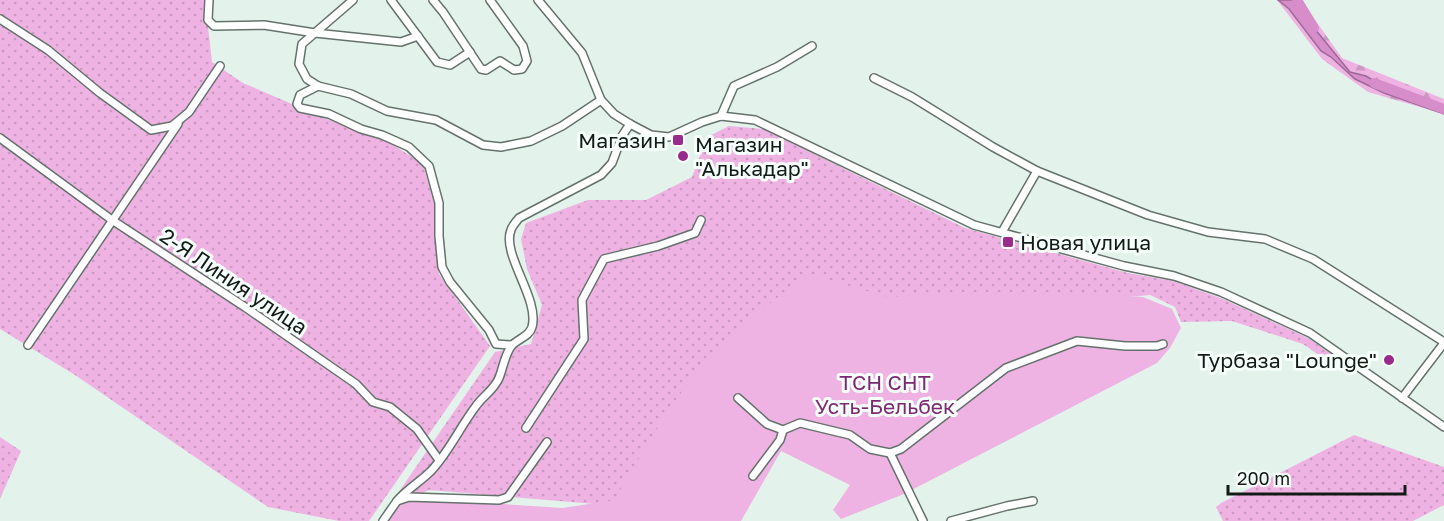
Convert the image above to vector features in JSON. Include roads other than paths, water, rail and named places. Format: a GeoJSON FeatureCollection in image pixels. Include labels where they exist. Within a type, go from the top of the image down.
{"type":"FeatureCollection","features":[{"type":"Feature","properties":{"kind":"street"},"geometry":{"type":"LineString","coordinates":[[208,0],[208,20],[214,26],[264,25],[401,42],[418,36]]}},
{"type":"Feature","properties":{"kind":"street"},"geometry":{"type":"LineString","coordinates":[[353,0],[303,44],[299,64],[308,79],[318,86],[351,94],[387,111],[436,120],[483,145],[501,147],[531,141],[562,126],[601,100]]}},
{"type":"Feature","properties":{"kind":"street"},"geometry":{"type":"LineString","coordinates":[[391,0],[437,62],[450,66],[470,52]]}},
{"type":"Feature","properties":{"kind":"street"},"geometry":{"type":"LineString","coordinates":[[433,0],[481,69],[486,70],[500,61],[514,70],[522,69],[527,61],[524,46],[490,0]]}},
{"type":"Feature","properties":{"kind":"street"},"geometry":{"type":"LineString","coordinates":[[538,0],[582,53],[601,100],[614,114],[651,135],[669,137],[721,116],[755,120],[974,225],[1124,266],[1174,276],[1221,292],[1310,333],[1444,427]]}},
{"type":"Feature","properties":{"kind":"street"},"geometry":{"type":"LineString","coordinates":[[0,19],[48,50],[100,93],[151,130],[172,126],[179,122]]}},
{"type":"Feature","properties":{"kind":"street"},"geometry":{"type":"LineString","coordinates":[[721,116],[734,86],[777,66],[812,45]]}},
{"type":"Feature","properties":{"kind":"street"},"geometry":{"type":"LineString","coordinates":[[28,345],[179,122],[197,102],[220,66]]}},
{"type":"Feature","properties":{"kind":"street"},"geometry":{"type":"LineString","coordinates":[[874,78],[912,97],[1037,171],[1148,215],[1208,232],[1264,239],[1312,259],[1444,343],[1402,398]]}},
{"type":"Feature","properties":{"kind":"street"},"geometry":{"type":"LineString","coordinates":[[318,86],[300,95],[297,104],[300,108],[329,114],[409,147],[429,166],[439,203],[442,267],[450,282],[489,330],[496,344],[511,345]]}},
{"type":"Feature","properties":{"kind":"street"},"geometry":{"type":"LineString","coordinates":[[383,521],[405,491],[430,471],[477,405],[491,392],[499,378],[511,345],[531,331],[533,309],[513,257],[510,231],[519,218],[601,175],[612,163],[622,136],[630,124]]}},
{"type":"Feature","properties":{"kind":"street","name":"2-Я Линия улица"},"geometry":{"type":"LineString","coordinates":[[0,138],[112,220],[356,384],[374,402],[390,407],[417,429],[439,460]]}},
{"type":"Feature","properties":{"kind":"street"},"geometry":{"type":"LineString","coordinates":[[1002,232],[1037,171]]}},
{"type":"Feature","properties":{"kind":"street"},"geometry":{"type":"LineString","coordinates":[[526,428],[584,339],[582,300],[604,259],[658,246],[695,233],[701,220]]}},
{"type":"Feature","properties":{"kind":"street"},"geometry":{"type":"LineString","coordinates":[[738,398],[767,424],[783,430],[800,423],[850,435],[870,449],[890,453],[901,449],[1006,368],[1025,360],[1050,353],[1077,341],[1125,346],[1163,344]]}},
{"type":"Feature","properties":{"kind":"street"},"geometry":{"type":"LineString","coordinates":[[753,476],[780,440],[783,430]]}},
{"type":"Feature","properties":{"kind":"street"},"geometry":{"type":"LineString","coordinates":[[397,501],[409,497],[499,501],[508,497],[547,442]]}},
{"type":"Feature","properties":{"kind":"street"},"geometry":{"type":"LineString","coordinates":[[890,453],[923,521]]}},
{"type":"Feature","properties":{"kind":"street"},"geometry":{"type":"LineString","coordinates":[[951,521],[978,518],[1007,506],[1033,501]]}},
{"type":"Feature","properties":{"kind":"waterway"},"geometry":{"type":"LineString","coordinates":[[1297,0],[1314,28]]}},
{"type":"Feature","properties":{"kind":"waterway"},"geometry":{"type":"LineString","coordinates":[[1374,83],[1444,109]]}},
{"type":"Feature","properties":{"kind":"place","name":"Магазин"},"geometry":{"type":"Point","coordinates":[678,140]}},
{"type":"Feature","properties":{"kind":"place","name":"Магазин \"Алькадар\""},"geometry":{"type":"Point","coordinates":[683,156]}},
{"type":"Feature","properties":{"kind":"place","name":"Новая улица"},"geometry":{"type":"Point","coordinates":[1008,242]}},
{"type":"Feature","properties":{"kind":"place","name":"Турбаза \"Lounge\""},"geometry":{"type":"Point","coordinates":[1389,360]}},
{"type":"Feature","properties":{"kind":"park label","name":"ТСН СНТ Усть-Бельбек"},"geometry":{"type":"Point","coordinates":[885,394]}}]}
